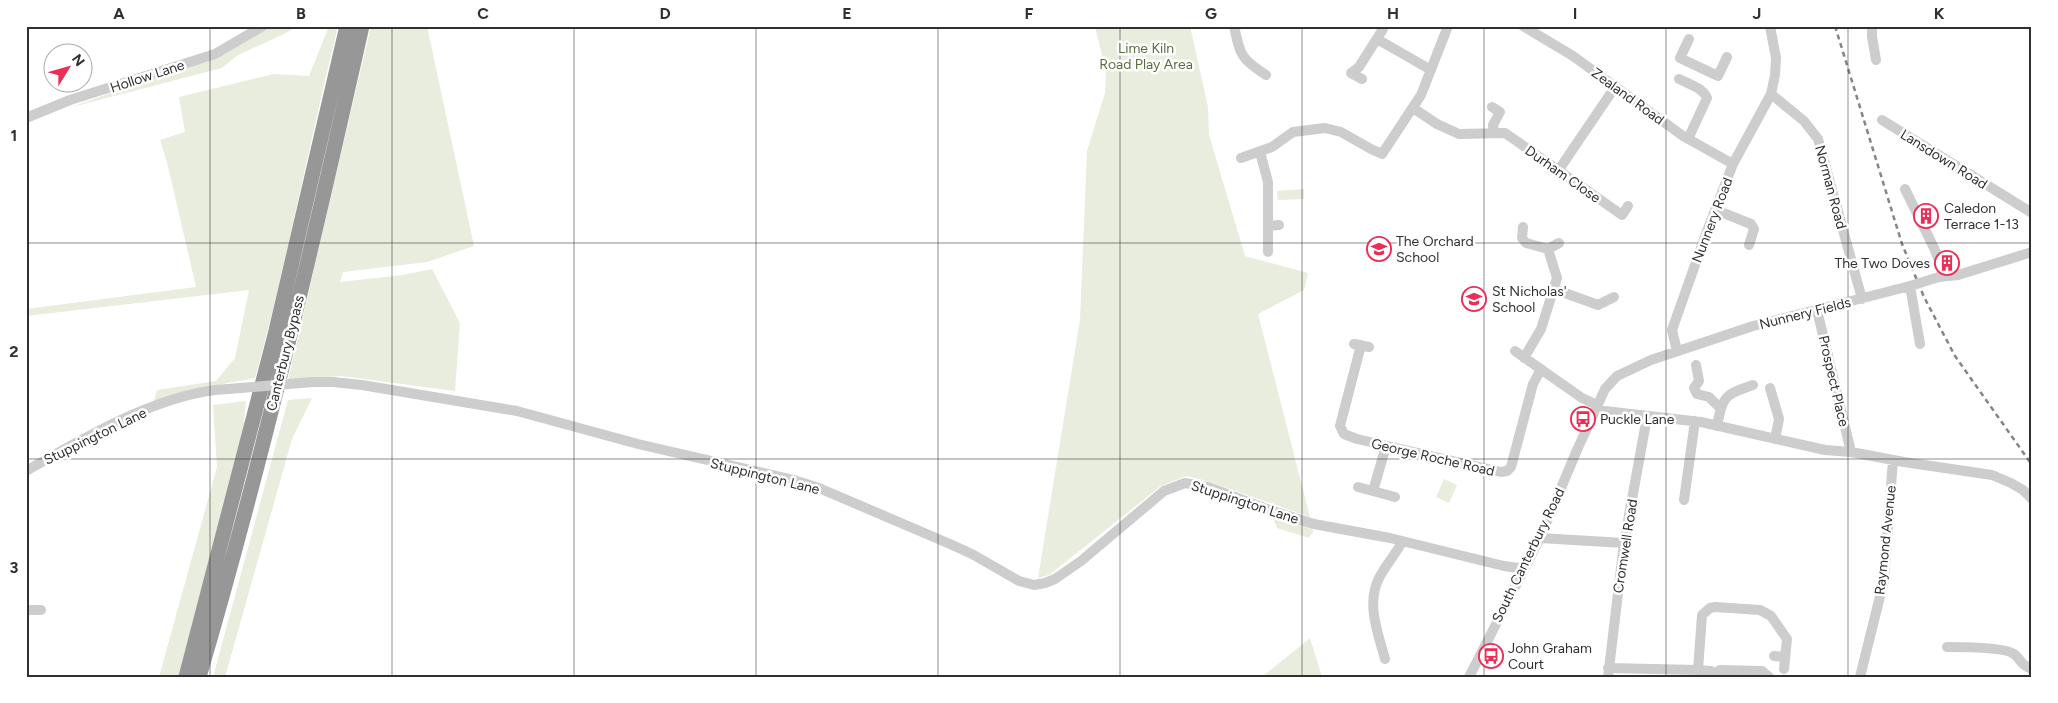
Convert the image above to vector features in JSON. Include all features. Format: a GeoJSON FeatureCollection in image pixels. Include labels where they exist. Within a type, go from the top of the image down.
{"type":"FeatureCollection","features":[{"type":"Feature","properties":{"kind":"highway","name":"Canterbury Bypass"},"geometry":{"type":"LineString","coordinates":[[186,677],[275,336],[347,26]]}},
{"type":"Feature","properties":{"kind":"highway","name":"Canterbury Bypass"},"geometry":{"type":"LineString","coordinates":[[199,677],[220,606],[290,335],[362,26]]}},
{"type":"Feature","properties":{"kind":"street","name":"Hollow Lane"},"geometry":{"type":"LineString","coordinates":[[26,118],[70,100],[215,54],[263,26]]}},
{"type":"Feature","properties":{"kind":"street"},"geometry":{"type":"LineString","coordinates":[[1234,26],[1240,51],[1244,58],[1266,75]]}},
{"type":"Feature","properties":{"kind":"street"},"geometry":{"type":"LineString","coordinates":[[1241,158],[1272,148],[1293,132],[1331,128],[1382,154],[1421,95],[1448,26]]}},
{"type":"Feature","properties":{"kind":"street","name":"Zealand Road"},"geometry":{"type":"LineString","coordinates":[[1523,26],[1573,56],[1688,139],[1734,164]]}},
{"type":"Feature","properties":{"kind":"street","name":"Nunnery Road"},"geometry":{"type":"LineString","coordinates":[[1677,351],[1672,330],[1734,164],[1771,94],[1776,58],[1770,26]]}},
{"type":"Feature","properties":{"kind":"street"},"geometry":{"type":"LineString","coordinates":[[1872,26],[1876,60]]}},
{"type":"Feature","properties":{"kind":"street"},"geometry":{"type":"LineString","coordinates":[[1362,79],[1352,72],[1359,67],[1383,29]]}},
{"type":"Feature","properties":{"kind":"street"},"geometry":{"type":"LineString","coordinates":[[1377,39],[1431,70]]}},
{"type":"Feature","properties":{"kind":"street"},"geometry":{"type":"LineString","coordinates":[[1689,40],[1680,58],[1718,76],[1727,57]]}},
{"type":"Feature","properties":{"kind":"street"},"geometry":{"type":"LineString","coordinates":[[1690,84],[1698,67]]}},
{"type":"Feature","properties":{"kind":"street"},"geometry":{"type":"LineString","coordinates":[[1679,79],[1705,93],[1707,98],[1688,139]]}},
{"type":"Feature","properties":{"kind":"street"},"geometry":{"type":"LineString","coordinates":[[1558,171],[1615,87]]}},
{"type":"Feature","properties":{"kind":"street","name":"Norman Road"},"geometry":{"type":"LineString","coordinates":[[1771,94],[1804,121],[1818,139],[1862,298]]}},
{"type":"Feature","properties":{"kind":"street"},"geometry":{"type":"LineString","coordinates":[[1492,107],[1500,112],[1493,125],[1494,132]]}},
{"type":"Feature","properties":{"kind":"street","name":"Durham Close"},"geometry":{"type":"LineString","coordinates":[[1413,108],[1459,134],[1505,133],[1622,214],[1628,206]]}},
{"type":"Feature","properties":{"kind":"street","name":"Lansdown Road"},"geometry":{"type":"LineString","coordinates":[[1882,120],[2032,212]]}},
{"type":"Feature","properties":{"kind":"street"},"geometry":{"type":"LineString","coordinates":[[1260,152],[1268,182],[1274,225],[1268,252]]}},
{"type":"Feature","properties":{"kind":"street"},"geometry":{"type":"LineString","coordinates":[[1905,189],[1934,248],[1942,277]]}},
{"type":"Feature","properties":{"kind":"street"},"geometry":{"type":"LineString","coordinates":[[1716,210],[1751,224],[1754,229],[1754,241]]}},
{"type":"Feature","properties":{"kind":"street"},"geometry":{"type":"LineString","coordinates":[[1523,227],[1522,238],[1526,243],[1548,249],[1559,243]]}},
{"type":"Feature","properties":{"kind":"street"},"geometry":{"type":"LineString","coordinates":[[1524,358],[1541,329],[1557,278],[1548,249]]}},
{"type":"Feature","properties":{"kind":"street","name":"Nunnery Fields"},"geometry":{"type":"LineString","coordinates":[[1597,408],[1605,389],[1617,376],[1651,360],[1753,326],[1942,277],[1958,275],[2032,252]]}},
{"type":"Feature","properties":{"kind":"street"},"geometry":{"type":"LineString","coordinates":[[1910,286],[1922,341]]}},
{"type":"Feature","properties":{"kind":"street"},"geometry":{"type":"LineString","coordinates":[[1554,289],[1598,305],[1614,297]]}},
{"type":"Feature","properties":{"kind":"street","name":"Prospect Place"},"geometry":{"type":"LineString","coordinates":[[1817,310],[1851,452]]}},
{"type":"Feature","properties":{"kind":"street","name":"George Roche Road"},"geometry":{"type":"LineString","coordinates":[[1361,345],[1340,426],[1341,431],[1350,437],[1501,472],[1507,471],[1511,467],[1533,384],[1541,369]]}},
{"type":"Feature","properties":{"kind":"street"},"geometry":{"type":"LineString","coordinates":[[1515,351],[1597,408],[1694,421],[1825,450],[1851,452],[1992,475],[2011,483],[2032,498]]}},
{"type":"Feature","properties":{"kind":"street"},"geometry":{"type":"LineString","coordinates":[[1696,365],[1698,381],[1694,388],[1697,394],[1709,397],[1720,408]]}},
{"type":"Feature","properties":{"kind":"street","name":"Stuppington Lane"},"geometry":{"type":"LineString","coordinates":[[26,471],[97,432],[143,411],[190,395],[228,389],[333,382],[362,385],[517,411],[647,446],[794,480],[819,488],[950,544],[1020,581],[1034,585],[1055,579],[1081,561],[1164,491],[1176,485],[1186,483],[1201,486],[1308,522],[1390,538],[1504,566],[1524,567]]}},
{"type":"Feature","properties":{"kind":"street"},"geometry":{"type":"LineString","coordinates":[[1717,426],[1720,408],[1730,393],[1753,385]]}},
{"type":"Feature","properties":{"kind":"street"},"geometry":{"type":"LineString","coordinates":[[1770,388],[1779,419],[1775,439]]}},
{"type":"Feature","properties":{"kind":"street","name":"South Canterbury Road"},"geometry":{"type":"LineString","coordinates":[[1469,677],[1540,538],[1597,408]]}},
{"type":"Feature","properties":{"kind":"street","name":"Cromwell Road"},"geometry":{"type":"LineString","coordinates":[[1608,672],[1624,543],[1647,416]]}},
{"type":"Feature","properties":{"kind":"street"},"geometry":{"type":"LineString","coordinates":[[1684,500],[1694,421]]}},
{"type":"Feature","properties":{"kind":"street"},"geometry":{"type":"LineString","coordinates":[[1373,491],[1386,446]]}},
{"type":"Feature","properties":{"kind":"street","name":"Raymond Avenue"},"geometry":{"type":"LineString","coordinates":[[1860,677],[1884,580],[1894,460]]}},
{"type":"Feature","properties":{"kind":"street"},"geometry":{"type":"LineString","coordinates":[[1358,487],[1395,497]]}},
{"type":"Feature","properties":{"kind":"street"},"geometry":{"type":"LineString","coordinates":[[1540,538],[1624,543]]}},
{"type":"Feature","properties":{"kind":"street"},"geometry":{"type":"LineString","coordinates":[[1381,653],[1375,620],[1375,590],[1378,579],[1402,542]]}},
{"type":"Feature","properties":{"kind":"street"},"geometry":{"type":"LineString","coordinates":[[1698,670],[1702,615],[1710,608],[1715,607],[1760,610],[1771,616],[1785,634],[1787,643],[1780,657],[1784,669]]}},
{"type":"Feature","properties":{"kind":"street"},"geometry":{"type":"LineString","coordinates":[[26,610],[40,610]]}},
{"type":"Feature","properties":{"kind":"street"},"geometry":{"type":"LineString","coordinates":[[1946,647],[2001,650],[2014,653],[2022,665],[2032,669]]}},
{"type":"Feature","properties":{"kind":"street"},"geometry":{"type":"LineString","coordinates":[[1608,672],[1698,670],[1711,671],[1715,675],[1720,670],[1762,672],[1769,677]]}},
{"type":"Feature","properties":{"kind":"green space"},"geometry":{"type":"Polygon","coordinates":[[[267,26],[297,26],[238,55],[222,68],[72,107],[148,79],[267,26]]]}},
{"type":"Feature","properties":{"kind":"green space"},"geometry":{"type":"Polygon","coordinates":[[[329,26],[338,26],[267,334],[255,378],[217,385],[154,401],[157,390],[216,381],[235,358],[249,290],[26,316],[26,309],[196,287],[167,162],[160,140],[185,132],[179,97],[274,74],[309,76],[329,26]]]}},
{"type":"Feature","properties":{"kind":"green space"},"geometry":{"type":"Polygon","coordinates":[[[371,26],[427,26],[474,246],[427,262],[343,272],[340,282],[403,275],[432,269],[460,323],[455,391],[341,376],[288,380],[371,26]]]}},
{"type":"Feature","properties":{"kind":"green space","name":"Lime Kiln Road Play Area"},"geometry":{"type":"Polygon","coordinates":[[[1190,26],[1208,107],[1209,135],[1245,256],[1308,273],[1304,290],[1258,314],[1310,517],[1207,481],[1186,476],[1161,486],[1049,575],[1038,578],[1080,320],[1087,151],[1105,93],[1106,71],[1095,27],[1190,26]]]}},
{"type":"Feature","properties":{"kind":"green space"},"geometry":{"type":"Polygon","coordinates":[[[1304,189],[1304,199],[1278,200],[1277,191],[1304,189]]]}},
{"type":"Feature","properties":{"kind":"green space"},"geometry":{"type":"Polygon","coordinates":[[[312,398],[292,439],[225,677],[213,677],[288,400],[312,398]]]}},
{"type":"Feature","properties":{"kind":"green space"},"geometry":{"type":"Polygon","coordinates":[[[246,401],[243,433],[179,677],[159,677],[217,467],[213,405],[246,401]]]}},
{"type":"Feature","properties":{"kind":"green space"},"geometry":{"type":"Polygon","coordinates":[[[1444,479],[1457,485],[1449,503],[1436,497],[1444,479]]]}},
{"type":"Feature","properties":{"kind":"green space"},"geometry":{"type":"Polygon","coordinates":[[[1272,516],[1312,526],[1313,532],[1309,538],[1277,528],[1272,516]]]}},
{"type":"Feature","properties":{"kind":"green space"},"geometry":{"type":"Polygon","coordinates":[[[1310,638],[1322,677],[1262,677],[1310,638]]]}},
{"type":"Feature","properties":{"kind":"railway"},"geometry":{"type":"LineString","coordinates":[[1835,26],[1902,244],[1924,297],[1955,356],[2032,465]]}},
{"type":"Feature","properties":{"kind":"place","name":"Caledon Terrace 1-13"},"geometry":{"type":"Point","coordinates":[1926,216]}},
{"type":"Feature","properties":{"kind":"place","name":"The Orchard School"},"geometry":{"type":"Point","coordinates":[1379,249]}},
{"type":"Feature","properties":{"kind":"place","name":"The Two Doves"},"geometry":{"type":"Point","coordinates":[1947,263]}},
{"type":"Feature","properties":{"kind":"place","name":"St Nicholas' School"},"geometry":{"type":"Point","coordinates":[1474,299]}},
{"type":"Feature","properties":{"kind":"place","name":"Puckle Lane"},"geometry":{"type":"Point","coordinates":[1583,419]}},
{"type":"Feature","properties":{"kind":"place","name":"John Graham Court"},"geometry":{"type":"Point","coordinates":[1491,656]}}]}
